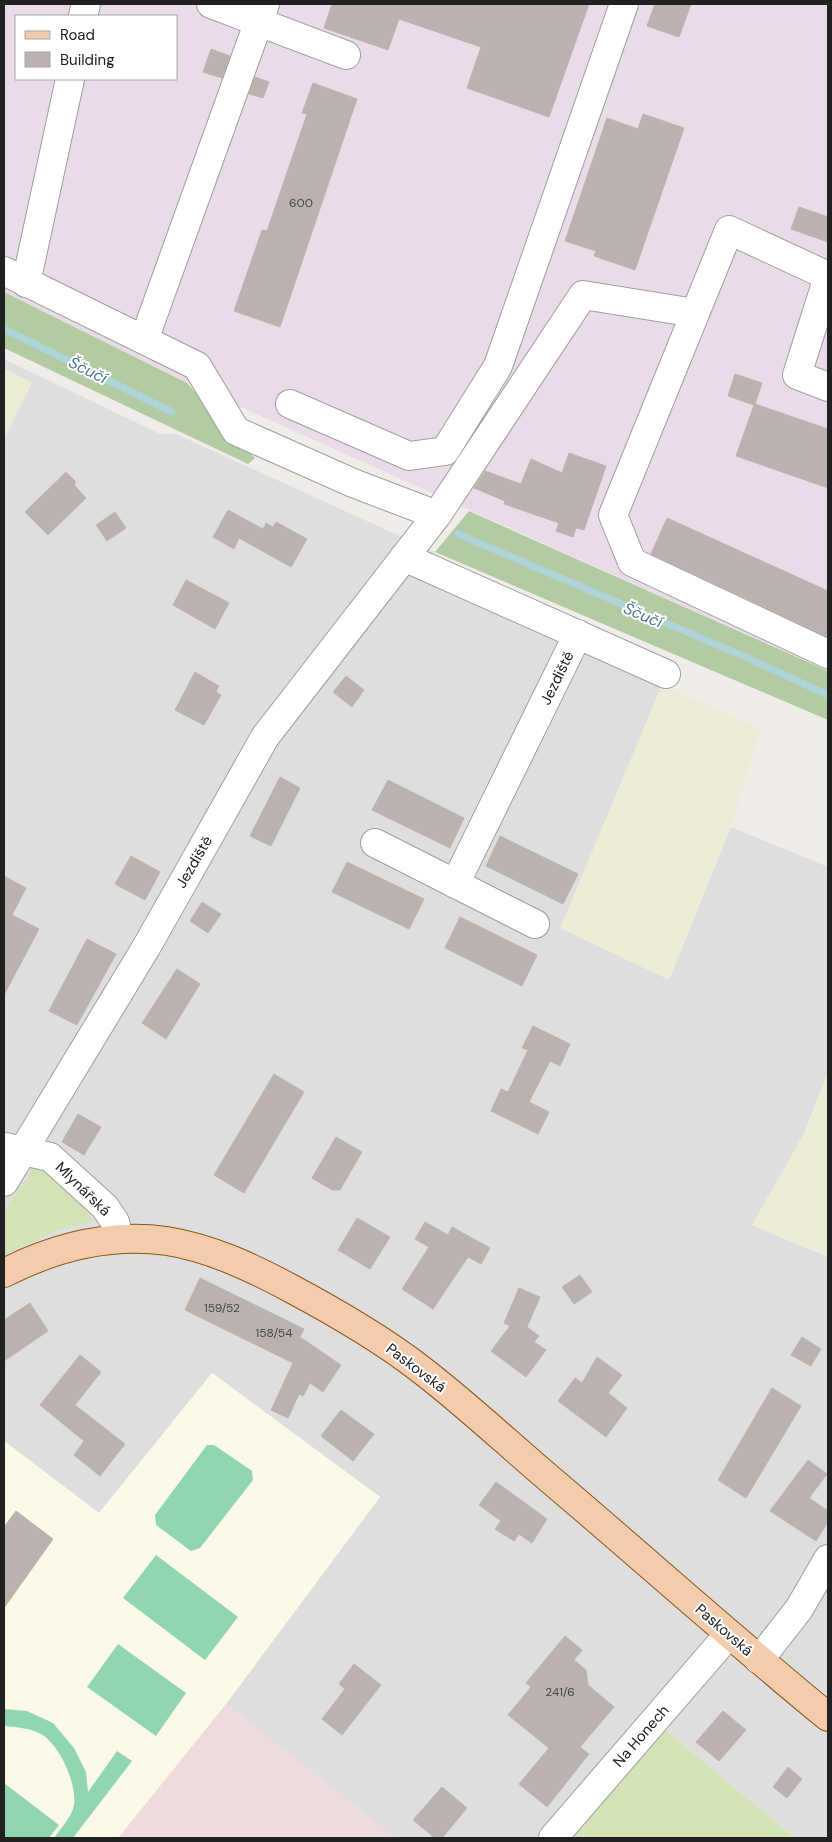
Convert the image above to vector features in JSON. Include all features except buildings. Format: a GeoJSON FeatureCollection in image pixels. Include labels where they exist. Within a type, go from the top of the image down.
{"type":"FeatureCollection","features":[{"type":"Feature","properties":{"kind":"main road","name":"Paskovská"},"geometry":{"type":"LineString","coordinates":[[4,1273],[44,1255],[81,1243],[119,1238],[169,1241],[239,1262],[310,1299],[374,1337],[418,1367],[828,1717]]}},
{"type":"Feature","properties":{"kind":"street"},"geometry":{"type":"LineString","coordinates":[[211,4],[262,12],[346,55]]}},
{"type":"Feature","properties":{"kind":"street"},"geometry":{"type":"LineString","coordinates":[[290,404],[408,456],[444,451],[498,366],[624,4]]}},
{"type":"Feature","properties":{"kind":"street"},"geometry":{"type":"LineString","coordinates":[[144,340],[262,12]]}},
{"type":"Feature","properties":{"kind":"street"},"geometry":{"type":"LineString","coordinates":[[70,80],[15,277],[197,366],[236,431],[353,483],[437,514]]}},
{"type":"Feature","properties":{"kind":"street"},"geometry":{"type":"LineString","coordinates":[[828,387],[797,375],[828,276],[729,230],[613,515],[632,562],[828,654]]}},
{"type":"Feature","properties":{"kind":"street","name":"Jezdiště"},"geometry":{"type":"LineString","coordinates":[[4,1182],[13,1149],[74,1069],[147,946],[265,737],[437,514],[583,296],[695,313]]}},
{"type":"Feature","properties":{"kind":"street","name":"Jezdiště"},"geometry":{"type":"LineString","coordinates":[[404,557],[666,674]]}},
{"type":"Feature","properties":{"kind":"street","name":"Jezdiště"},"geometry":{"type":"LineString","coordinates":[[455,884],[578,634]]}},
{"type":"Feature","properties":{"kind":"street"},"geometry":{"type":"LineString","coordinates":[[375,844],[536,924]]}},
{"type":"Feature","properties":{"kind":"street","name":"Mlynářská"},"geometry":{"type":"LineString","coordinates":[[13,1149],[50,1158],[98,1201],[115,1222],[119,1238]]}},
{"type":"Feature","properties":{"kind":"street","name":"Paskovská"},"geometry":{"type":"LineString","coordinates":[[759,1660],[799,1610],[828,1559]]}},
{"type":"Feature","properties":{"kind":"street","name":"Na Honech"},"geometry":{"type":"LineString","coordinates":[[553,1838],[729,1634]]}},
{"type":"Feature","properties":{"kind":"shaded area"},"geometry":{"type":"Polygon","coordinates":[[[4,4],[828,4],[828,671],[187,383],[4,292],[4,4]]]}},
{"type":"Feature","properties":{"kind":"shaded area"},"geometry":{"type":"Polygon","coordinates":[[[4,359],[160,434],[176,434],[435,552],[419,576],[662,685],[561,928],[669,979],[731,827],[828,867],[828,1072],[804,1134],[752,1225],[828,1257],[828,1838],[795,1838],[664,1729],[564,1838],[395,1838],[226,1704],[380,1497],[212,1373],[99,1513],[4,1441],[4,359]]]}},
{"type":"Feature","properties":{"kind":"shaded area"},"geometry":{"type":"Polygon","coordinates":[[[212,1373],[380,1497],[226,1704],[118,1838],[4,1838],[4,1441],[99,1513],[212,1373]]]}},
{"type":"Feature","properties":{"kind":"shaded area"},"geometry":{"type":"Polygon","coordinates":[[[226,1704],[395,1838],[118,1838],[226,1704]]]}},
{"type":"Feature","properties":{"kind":"green space"},"geometry":{"type":"Polygon","coordinates":[[[4,292],[187,383],[255,458],[248,464],[4,348],[4,292]]]}},
{"type":"Feature","properties":{"kind":"green space"},"geometry":{"type":"Polygon","coordinates":[[[4,368],[32,383],[4,440],[4,368]]]}},
{"type":"Feature","properties":{"kind":"green space"},"geometry":{"type":"Polygon","coordinates":[[[469,511],[828,671],[828,720],[435,552],[469,511]]]}},
{"type":"Feature","properties":{"kind":"green space"},"geometry":{"type":"Polygon","coordinates":[[[662,685],[761,729],[731,827],[669,980],[560,928],[662,685]]]}},
{"type":"Feature","properties":{"kind":"green space"},"geometry":{"type":"Polygon","coordinates":[[[828,1072],[828,1257],[752,1225],[804,1134],[828,1072]]]}},
{"type":"Feature","properties":{"kind":"green space"},"geometry":{"type":"Polygon","coordinates":[[[37,1163],[88,1206],[92,1221],[56,1231],[4,1255],[4,1211],[37,1163]]]}},
{"type":"Feature","properties":{"kind":"green space"},"geometry":{"type":"Polygon","coordinates":[[[207,1445],[214,1445],[252,1471],[253,1480],[200,1548],[191,1551],[156,1525],[155,1515],[207,1445]]]}},
{"type":"Feature","properties":{"kind":"green space"},"geometry":{"type":"Polygon","coordinates":[[[156,1555],[238,1617],[205,1660],[123,1598],[156,1555]]]}},
{"type":"Feature","properties":{"kind":"green space"},"geometry":{"type":"Polygon","coordinates":[[[118,1644],[186,1693],[156,1736],[87,1687],[118,1644]]]}},
{"type":"Feature","properties":{"kind":"green space"},"geometry":{"type":"Polygon","coordinates":[[[4,1709],[27,1711],[53,1723],[74,1748],[86,1772],[88,1792],[117,1751],[132,1761],[73,1838],[54,1838],[68,1818],[74,1805],[73,1787],[61,1756],[48,1739],[41,1734],[18,1727],[4,1726],[4,1709]]]}},
{"type":"Feature","properties":{"kind":"green space"},"geometry":{"type":"Polygon","coordinates":[[[664,1729],[795,1838],[564,1838],[664,1729]]]}},
{"type":"Feature","properties":{"kind":"green space"},"geometry":{"type":"Polygon","coordinates":[[[4,1783],[59,1825],[49,1838],[4,1838],[4,1783]]]}},
{"type":"Feature","properties":{"kind":"waterway","name":"Ščučí"},"geometry":{"type":"LineString","coordinates":[[4,329],[172,412]]}},
{"type":"Feature","properties":{"kind":"waterway","name":"Ščučí"},"geometry":{"type":"LineString","coordinates":[[458,534],[750,659],[828,695]]}}]}
